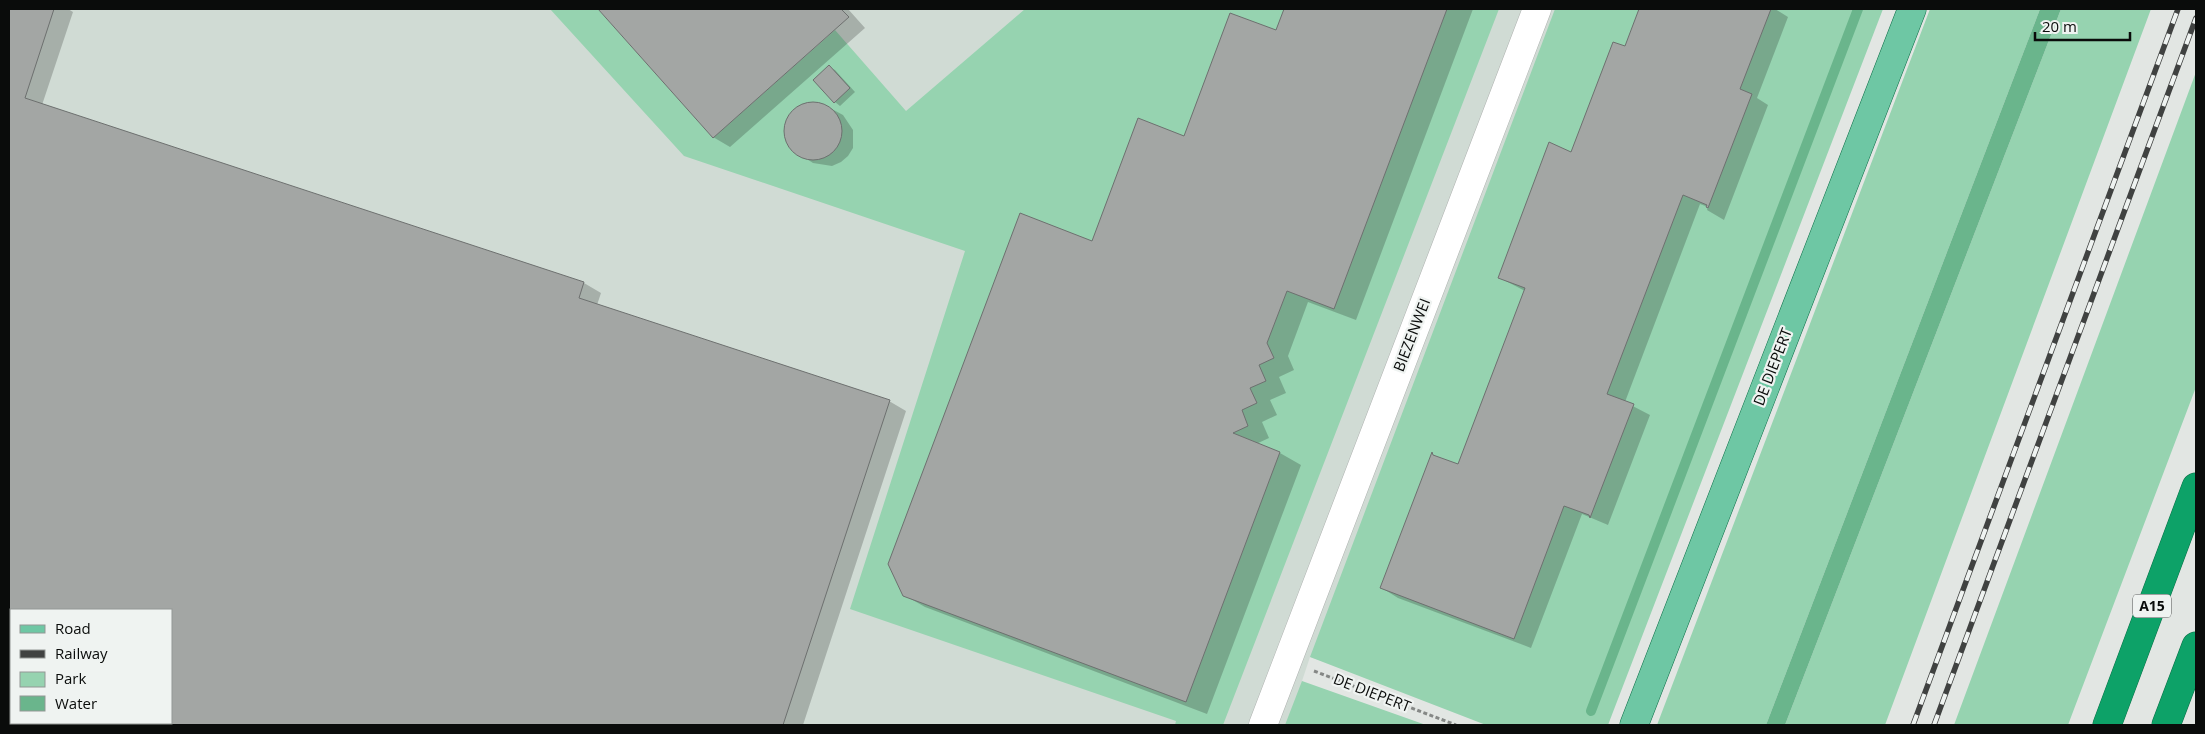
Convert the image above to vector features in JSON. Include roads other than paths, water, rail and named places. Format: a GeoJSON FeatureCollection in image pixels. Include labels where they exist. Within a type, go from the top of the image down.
{"type":"FeatureCollection","features":[{"type":"Feature","properties":{"kind":"highway","name":"A15"},"geometry":{"type":"LineString","coordinates":[[2107,725],[2196,487]]}},
{"type":"Feature","properties":{"kind":"highway"},"geometry":{"type":"LineString","coordinates":[[2166,725],[2196,646]]}},
{"type":"Feature","properties":{"kind":"main road","name":"DE DIEPERT"},"geometry":{"type":"LineString","coordinates":[[1634,725],[1912,9]]}},
{"type":"Feature","properties":{"kind":"street","name":"BIEZENWEI"},"geometry":{"type":"LineString","coordinates":[[1263,725],[1537,9]]}},
{"type":"Feature","properties":{"kind":"water"},"geometry":{"type":"Polygon","coordinates":[[[2040,9],[2061,9],[1785,725],[1766,725],[2040,9]]]}},
{"type":"Feature","properties":{"kind":"waterway"},"geometry":{"type":"LineString","coordinates":[[1591,711],[1858,9]]}},
{"type":"Feature","properties":{"kind":"railway"},"geometry":{"type":"LineString","coordinates":[[1913,725],[2178,9]]}},
{"type":"Feature","properties":{"kind":"railway"},"geometry":{"type":"LineString","coordinates":[[1934,725],[2196,18]]}}]}
